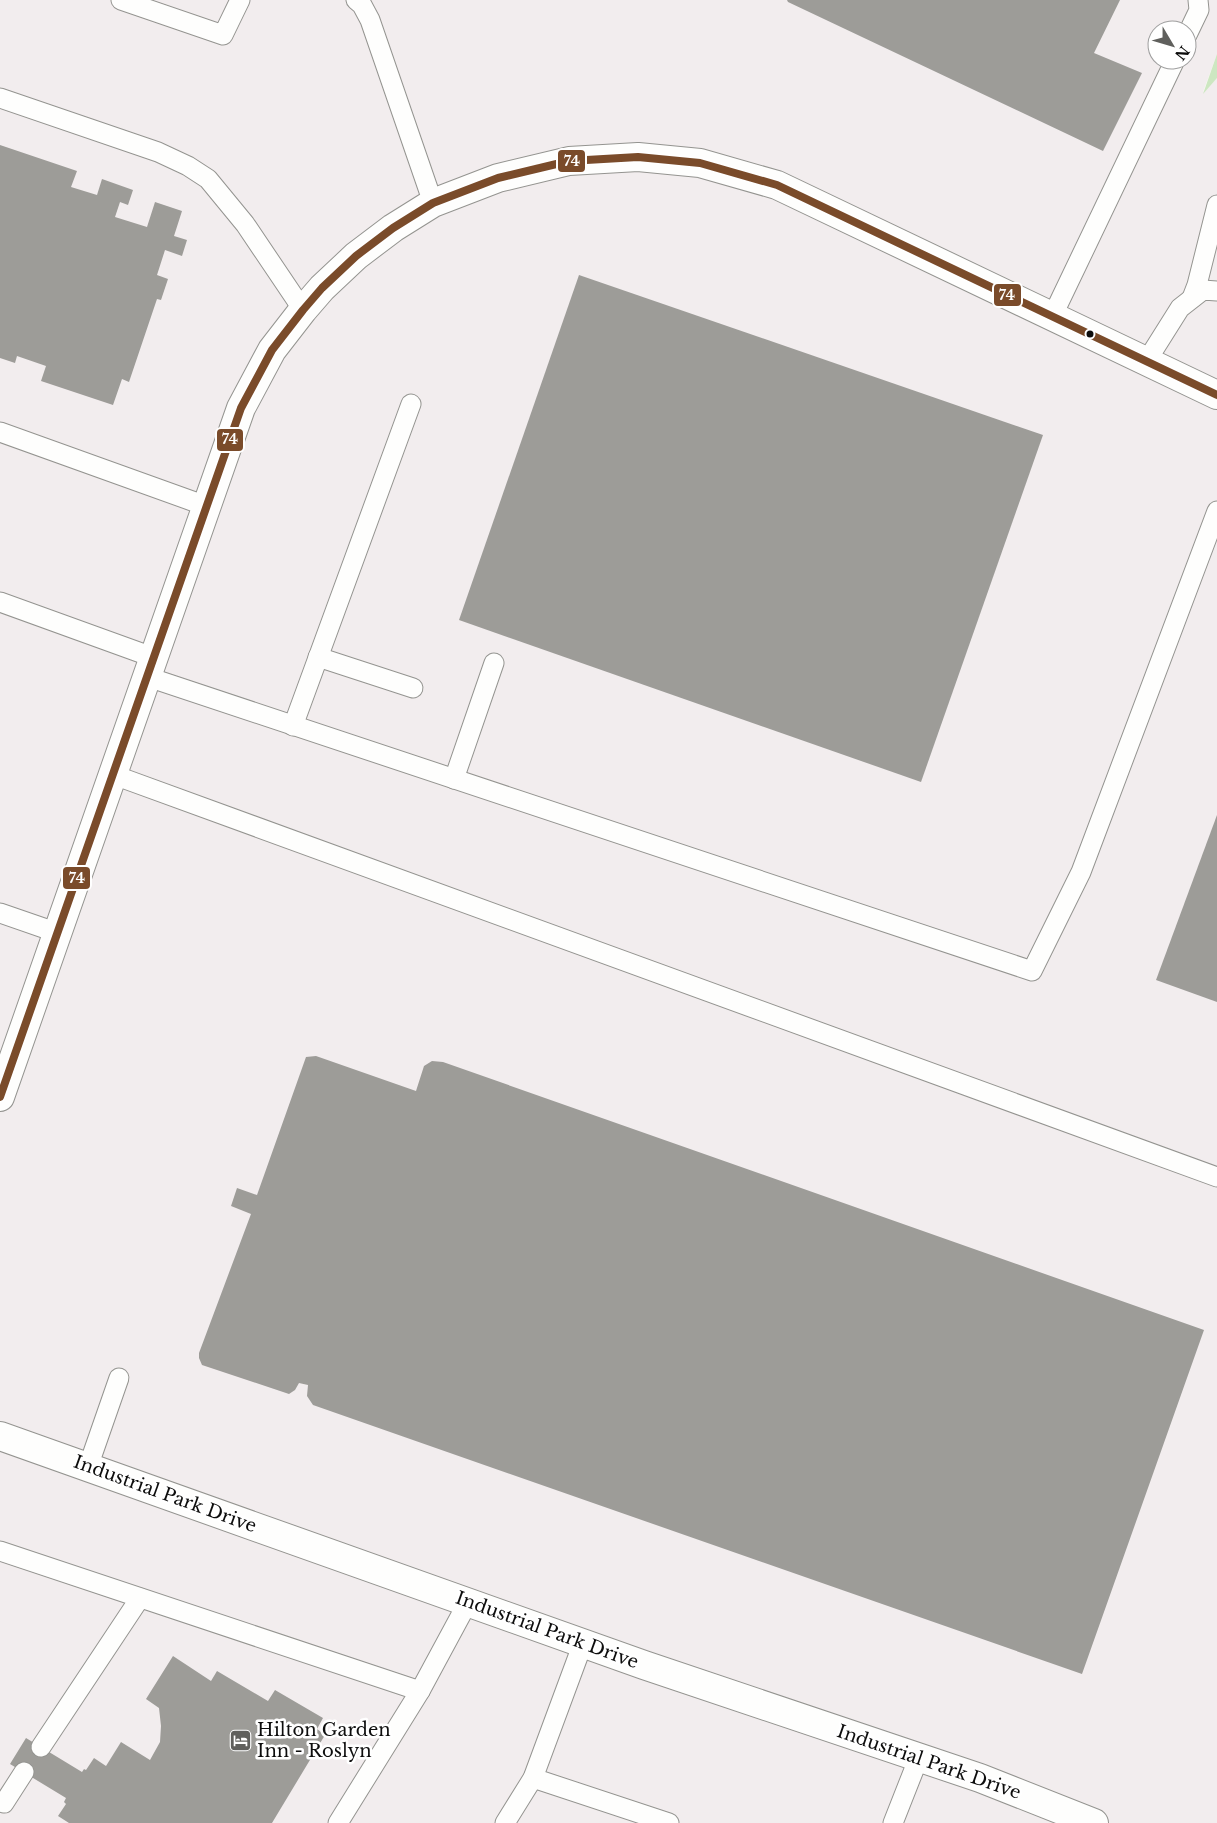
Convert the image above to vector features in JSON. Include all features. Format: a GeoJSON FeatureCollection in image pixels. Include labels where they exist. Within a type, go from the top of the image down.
{"type":"FeatureCollection","features":[{"type":"Feature","properties":{"kind":"street"},"geometry":{"type":"LineString","coordinates":[[0,1097],[6,1062],[58,933],[152,667],[206,506],[241,408],[254,380],[272,350],[302,310],[322,288],[356,256],[394,228],[433,203],[498,178],[569,161],[638,157],[700,163],[777,185],[1217,396]]}},
{"type":"Feature","properties":{"kind":"street","name":"Industrial Park Drive"},"geometry":{"type":"LineString","coordinates":[[0,1436],[583,1643],[980,1778],[1094,1823]]}},
{"type":"Feature","properties":{"kind":"lane"},"geometry":{"type":"LineString","coordinates":[[121,0],[223,35],[240,0]]}},
{"type":"Feature","properties":{"kind":"lane"},"geometry":{"type":"LineString","coordinates":[[356,0],[362,5],[370,20],[433,203]]}},
{"type":"Feature","properties":{"kind":"lane"},"geometry":{"type":"LineString","coordinates":[[1194,20],[1199,10],[1198,0]]}},
{"type":"Feature","properties":{"kind":"lane"},"geometry":{"type":"LineString","coordinates":[[1052,317],[1170,70]]}},
{"type":"Feature","properties":{"kind":"lane"},"geometry":{"type":"LineString","coordinates":[[0,98],[158,152],[188,166],[208,179],[245,224],[302,310]]}},
{"type":"Feature","properties":{"kind":"lane"},"geometry":{"type":"LineString","coordinates":[[1192,298],[1217,204]]}},
{"type":"Feature","properties":{"kind":"lane"},"geometry":{"type":"LineString","coordinates":[[1146,362],[1180,308],[1203,290],[1217,291]]}},
{"type":"Feature","properties":{"kind":"lane"},"geometry":{"type":"LineString","coordinates":[[293,726],[411,404]]}},
{"type":"Feature","properties":{"kind":"lane"},"geometry":{"type":"LineString","coordinates":[[0,432],[206,506]]}},
{"type":"Feature","properties":{"kind":"lane"},"geometry":{"type":"LineString","coordinates":[[0,602],[293,726],[1032,971],[1082,872],[1217,511]]}},
{"type":"Feature","properties":{"kind":"lane"},"geometry":{"type":"LineString","coordinates":[[318,657],[413,688]]}},
{"type":"Feature","properties":{"kind":"lane"},"geometry":{"type":"LineString","coordinates":[[454,780],[494,664]]}},
{"type":"Feature","properties":{"kind":"lane"},"geometry":{"type":"LineString","coordinates":[[114,775],[1217,1177]]}},
{"type":"Feature","properties":{"kind":"lane"},"geometry":{"type":"LineString","coordinates":[[0,913],[58,933]]}},
{"type":"Feature","properties":{"kind":"lane"},"geometry":{"type":"LineString","coordinates":[[88,1467],[119,1378]]}},
{"type":"Feature","properties":{"kind":"lane"},"geometry":{"type":"LineString","coordinates":[[0,1551],[420,1691]]}},
{"type":"Feature","properties":{"kind":"lane"},"geometry":{"type":"LineString","coordinates":[[41,1747],[140,1598]]}},
{"type":"Feature","properties":{"kind":"lane"},"geometry":{"type":"LineString","coordinates":[[338,1823],[420,1691],[468,1602]]}},
{"type":"Feature","properties":{"kind":"lane"},"geometry":{"type":"LineString","coordinates":[[505,1823],[533,1778],[583,1643]]}},
{"type":"Feature","properties":{"kind":"lane"},"geometry":{"type":"LineString","coordinates":[[893,1823],[919,1757]]}},
{"type":"Feature","properties":{"kind":"lane"},"geometry":{"type":"LineString","coordinates":[[0,1802],[4,1803],[24,1772]]}},
{"type":"Feature","properties":{"kind":"lane"},"geometry":{"type":"LineString","coordinates":[[533,1778],[669,1823]]}},
{"type":"Feature","properties":{"kind":"shaded area"},"geometry":{"type":"Polygon","coordinates":[[[0,0],[1217,0],[1217,54],[1203,92],[1217,78],[1217,1823],[0,1823],[0,0]]]}},
{"type":"Feature","properties":{"kind":"green space"},"geometry":{"type":"Polygon","coordinates":[[[1217,54],[1217,78],[1203,94],[1217,54]]]}},
{"type":"Feature","properties":{"kind":"building"},"geometry":{"type":"Polygon","coordinates":[[[787,0],[1120,0],[1094,53],[1142,73],[1103,151],[787,0]]]}},
{"type":"Feature","properties":{"kind":"building"},"geometry":{"type":"Polygon","coordinates":[[[0,145],[77,171],[71,187],[97,195],[102,179],[133,190],[128,205],[120,202],[115,217],[147,227],[155,202],[182,211],[174,236],[187,240],[182,256],[165,250],[157,275],[168,279],[161,300],[157,299],[129,382],[122,379],[113,405],[41,381],[46,366],[17,356],[15,363],[0,358],[0,145]]]}},
{"type":"Feature","properties":{"kind":"building"},"geometry":{"type":"Polygon","coordinates":[[[579,275],[1043,435],[921,782],[459,620],[579,275]]]}},
{"type":"Feature","properties":{"kind":"building"},"geometry":{"type":"Polygon","coordinates":[[[1217,815],[1217,1002],[1156,980],[1217,815]]]}},
{"type":"Feature","properties":{"kind":"building"},"geometry":{"type":"Polygon","coordinates":[[[316,1056],[416,1091],[424,1066],[432,1061],[443,1062],[1204,1330],[1082,1674],[313,1405],[307,1396],[308,1385],[299,1383],[295,1390],[289,1394],[202,1365],[199,1353],[251,1214],[231,1206],[237,1188],[257,1195],[306,1057],[316,1056]]]}},
{"type":"Feature","properties":{"kind":"building","name":"Hilton Garden Inn - Roslyn"},"geometry":{"type":"Polygon","coordinates":[[[173,1656],[211,1681],[217,1671],[268,1701],[275,1690],[323,1718],[317,1729],[325,1735],[272,1823],[69,1823],[58,1816],[66,1804],[64,1802],[66,1798],[10,1764],[26,1738],[82,1772],[84,1769],[86,1770],[94,1758],[106,1766],[121,1742],[150,1760],[160,1742],[161,1726],[159,1708],[146,1699],[173,1656]]]}},
{"type":"Feature","properties":{"kind":"transit line","name":"74"},"geometry":{"type":"LineString","coordinates":[[0,1097],[241,408],[272,350],[322,288],[356,256],[393,228],[433,203],[498,178],[569,161],[638,157],[700,163],[777,185],[1217,395]]}},
{"type":"Feature","properties":{"kind":"place","name":"Hilton Garden Inn - Roslyn"},"geometry":{"type":"Point","coordinates":[241,1740]}}]}
